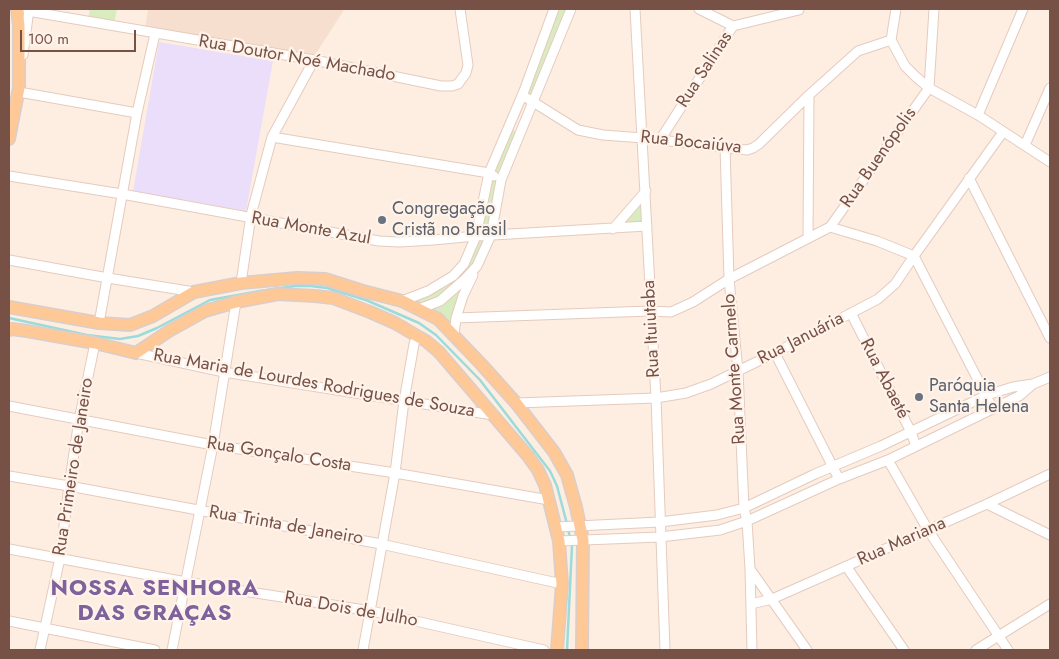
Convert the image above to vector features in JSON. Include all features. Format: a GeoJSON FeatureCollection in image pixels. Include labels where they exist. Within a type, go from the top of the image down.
{"type":"FeatureCollection","features":[{"type":"Feature","properties":{"kind":"main road"},"geometry":{"type":"LineString","coordinates":[[9,139],[19,90],[19,26],[25,10]]}},
{"type":"Feature","properties":{"kind":"main road"},"geometry":{"type":"LineString","coordinates":[[9,306],[99,323],[123,325],[138,323],[194,292],[241,283],[298,278],[325,279],[402,301],[438,319],[516,403],[554,452],[567,475],[583,540],[582,650]]}},
{"type":"Feature","properties":{"kind":"main road"},"geometry":{"type":"LineString","coordinates":[[9,330],[27,331],[95,343],[136,353],[205,311],[236,302],[278,294],[333,298],[395,323],[426,341],[439,352],[528,456],[538,470],[545,485],[559,541],[562,584],[557,650]]}},
{"type":"Feature","properties":{"kind":"street","name":"Rua Doutor Noé Machado"},"geometry":{"type":"LineString","coordinates":[[25,10],[314,60],[441,86],[452,86],[458,84],[466,73],[468,65],[460,9]]}},
{"type":"Feature","properties":{"kind":"street"},"geometry":{"type":"LineString","coordinates":[[402,301],[428,291],[453,276],[464,264],[476,236],[489,173],[522,94],[554,9]]}},
{"type":"Feature","properties":{"kind":"street"},"geometry":{"type":"LineString","coordinates":[[454,335],[456,318],[463,296],[491,235],[501,180],[571,9]]}},
{"type":"Feature","properties":{"kind":"street","name":"Rua Ituiutaba"},"geometry":{"type":"LineString","coordinates":[[635,9],[656,398],[665,650]]}},
{"type":"Feature","properties":{"kind":"street"},"geometry":{"type":"LineString","coordinates":[[699,9],[733,26],[799,10]]}},
{"type":"Feature","properties":{"kind":"street"},"geometry":{"type":"LineString","coordinates":[[896,9],[891,40],[905,66],[929,88],[978,115],[1050,162]]}},
{"type":"Feature","properties":{"kind":"street"},"geometry":{"type":"LineString","coordinates":[[929,88],[934,9]]}},
{"type":"Feature","properties":{"kind":"street"},"geometry":{"type":"LineString","coordinates":[[978,115],[1023,9]]}},
{"type":"Feature","properties":{"kind":"street","name":"Rua Salinas"},"geometry":{"type":"LineString","coordinates":[[660,140],[733,26]]}},
{"type":"Feature","properties":{"kind":"street"},"geometry":{"type":"LineString","coordinates":[[99,323],[137,112],[155,34]]}},
{"type":"Feature","properties":{"kind":"street","name":"Rua Bocaiúva"},"geometry":{"type":"LineString","coordinates":[[522,94],[578,130],[603,135],[748,150],[753,148],[858,51],[891,40]]}},
{"type":"Feature","properties":{"kind":"street"},"geometry":{"type":"LineString","coordinates":[[241,283],[251,218],[272,137],[314,60]]}},
{"type":"Feature","properties":{"kind":"street","name":"Rua Buenópolis"},"geometry":{"type":"LineString","coordinates":[[830,227],[929,88]]}},
{"type":"Feature","properties":{"kind":"street"},"geometry":{"type":"LineString","coordinates":[[1025,146],[1050,88]]}},
{"type":"Feature","properties":{"kind":"street"},"geometry":{"type":"LineString","coordinates":[[19,90],[137,112]]}},
{"type":"Feature","properties":{"kind":"street"},"geometry":{"type":"LineString","coordinates":[[808,238],[809,95]]}},
{"type":"Feature","properties":{"kind":"street","name":"Rua Januária"},"geometry":{"type":"LineString","coordinates":[[516,403],[656,398],[686,393],[738,371],[878,300],[895,284],[1003,132]]}},
{"type":"Feature","properties":{"kind":"street"},"geometry":{"type":"LineString","coordinates":[[272,137],[489,173],[501,180]]}},
{"type":"Feature","properties":{"kind":"street","name":"Rua Monte Carmelo"},"geometry":{"type":"LineString","coordinates":[[726,147],[729,279],[738,371],[744,508],[747,522],[750,569],[752,650]]}},
{"type":"Feature","properties":{"kind":"street","name":"Rua Monte Azul"},"geometry":{"type":"LineString","coordinates":[[9,176],[122,194],[379,241],[399,242],[647,226]]}},
{"type":"Feature","properties":{"kind":"street"},"geometry":{"type":"LineString","coordinates":[[969,178],[1050,338]]}},
{"type":"Feature","properties":{"kind":"street"},"geometry":{"type":"LineString","coordinates":[[613,229],[646,191]]}},
{"type":"Feature","properties":{"kind":"street"},"geometry":{"type":"LineString","coordinates":[[456,318],[650,311],[671,312],[693,302],[729,279],[830,227],[877,241],[914,256],[993,409]]}},
{"type":"Feature","properties":{"kind":"street"},"geometry":{"type":"LineString","coordinates":[[9,260],[194,292]]}},
{"type":"Feature","properties":{"kind":"street"},"geometry":{"type":"LineString","coordinates":[[419,309],[440,301],[477,266]]}},
{"type":"Feature","properties":{"kind":"street"},"geometry":{"type":"LineString","coordinates":[[172,650],[213,445],[236,302]]}},
{"type":"Feature","properties":{"kind":"street","name":"Rua Abaeté"},"geometry":{"type":"LineString","coordinates":[[851,313],[911,432],[916,446]]}},
{"type":"Feature","properties":{"kind":"street"},"geometry":{"type":"LineString","coordinates":[[363,650],[395,473],[404,401],[417,336]]}},
{"type":"Feature","properties":{"kind":"street","name":"Rua Primeiro de Janeiro"},"geometry":{"type":"LineString","coordinates":[[40,650],[60,558],[78,420],[95,343]]}},
{"type":"Feature","properties":{"kind":"street","name":"Rua Maria de Lourdes Rodrigues de Souza"},"geometry":{"type":"LineString","coordinates":[[136,353],[224,372],[493,415]]}},
{"type":"Feature","properties":{"kind":"street"},"geometry":{"type":"LineString","coordinates":[[775,353],[839,479]]}},
{"type":"Feature","properties":{"kind":"street"},"geometry":{"type":"LineString","coordinates":[[556,527],[660,522],[717,515],[744,508],[881,446],[987,395],[1013,387],[1033,384],[1050,377]]}},
{"type":"Feature","properties":{"kind":"street"},"geometry":{"type":"LineString","coordinates":[[559,541],[660,537],[720,530],[747,522],[839,479],[888,460],[1019,396],[1033,384]]}},
{"type":"Feature","properties":{"kind":"street","name":"Rua Gonçalo Costa"},"geometry":{"type":"LineString","coordinates":[[9,406],[213,445],[395,473],[549,500]]}},
{"type":"Feature","properties":{"kind":"street"},"geometry":{"type":"LineString","coordinates":[[888,460],[928,530],[1008,650]]}},
{"type":"Feature","properties":{"kind":"street","name":"Rua Mariana"},"geometry":{"type":"LineString","coordinates":[[751,604],[772,599],[987,504],[1050,474]]}},
{"type":"Feature","properties":{"kind":"street","name":"Rua Trinta de Janeiro"},"geometry":{"type":"LineString","coordinates":[[9,476],[381,544],[562,584]]}},
{"type":"Feature","properties":{"kind":"street"},"geometry":{"type":"LineString","coordinates":[[987,504],[1050,535]]}},
{"type":"Feature","properties":{"kind":"street","name":"Rua Dois de Julho"},"geometry":{"type":"LineString","coordinates":[[9,549],[186,582],[371,611],[544,650]]}},
{"type":"Feature","properties":{"kind":"street"},"geometry":{"type":"LineString","coordinates":[[846,566],[904,650]]}},
{"type":"Feature","properties":{"kind":"street"},"geometry":{"type":"LineString","coordinates":[[750,569],[807,650]]}},
{"type":"Feature","properties":{"kind":"street"},"geometry":{"type":"LineString","coordinates":[[976,650],[1050,604]]}},
{"type":"Feature","properties":{"kind":"street"},"geometry":{"type":"LineString","coordinates":[[9,621],[155,650]]}},
{"type":"Feature","properties":{"kind":"shaded area"},"geometry":{"type":"Polygon","coordinates":[[[148,9],[344,10],[311,61],[145,30],[148,9]]]}},
{"type":"Feature","properties":{"kind":"shaded area"},"geometry":{"type":"Polygon","coordinates":[[[159,42],[273,61],[246,211],[133,191],[159,42]]]}},
{"type":"Feature","properties":{"kind":"green space"},"geometry":{"type":"Polygon","coordinates":[[[90,9],[117,9],[114,24],[88,19],[90,9]]]}},
{"type":"Feature","properties":{"kind":"green space"},"geometry":{"type":"Polygon","coordinates":[[[554,9],[571,9],[533,100],[522,95],[554,9]]]}},
{"type":"Feature","properties":{"kind":"green space"},"geometry":{"type":"Polygon","coordinates":[[[508,128],[520,133],[501,180],[491,235],[476,236],[489,173],[508,128]]]}},
{"type":"Feature","properties":{"kind":"green space"},"geometry":{"type":"Polygon","coordinates":[[[646,191],[647,226],[613,229],[646,191]]]}},
{"type":"Feature","properties":{"kind":"green space"},"geometry":{"type":"Polygon","coordinates":[[[475,241],[490,241],[473,275],[454,335],[402,301],[448,279],[475,241]]]}},
{"type":"Feature","properties":{"kind":"waterway"},"geometry":{"type":"LineString","coordinates":[[9,318],[87,335],[120,339],[138,336],[157,328],[210,300],[260,291],[295,286],[311,286],[327,288],[366,300],[419,323],[436,335],[480,380],[550,471],[557,486],[567,524]]}},
{"type":"Feature","properties":{"kind":"waterway"},"geometry":{"type":"LineString","coordinates":[[567,650],[572,546],[568,529]]}},
{"type":"Feature","properties":{"kind":"place","name":"Congregação Cristã no Brasil"},"geometry":{"type":"Point","coordinates":[382,220]}},
{"type":"Feature","properties":{"kind":"place","name":"Paróquia Santa Helena"},"geometry":{"type":"Point","coordinates":[919,397]}},
{"type":"Feature","properties":{"kind":"district","name":"NOSSA SENHORA DAS GRAÇAS"},"geometry":{"type":"Point","coordinates":[155,602]}}]}
